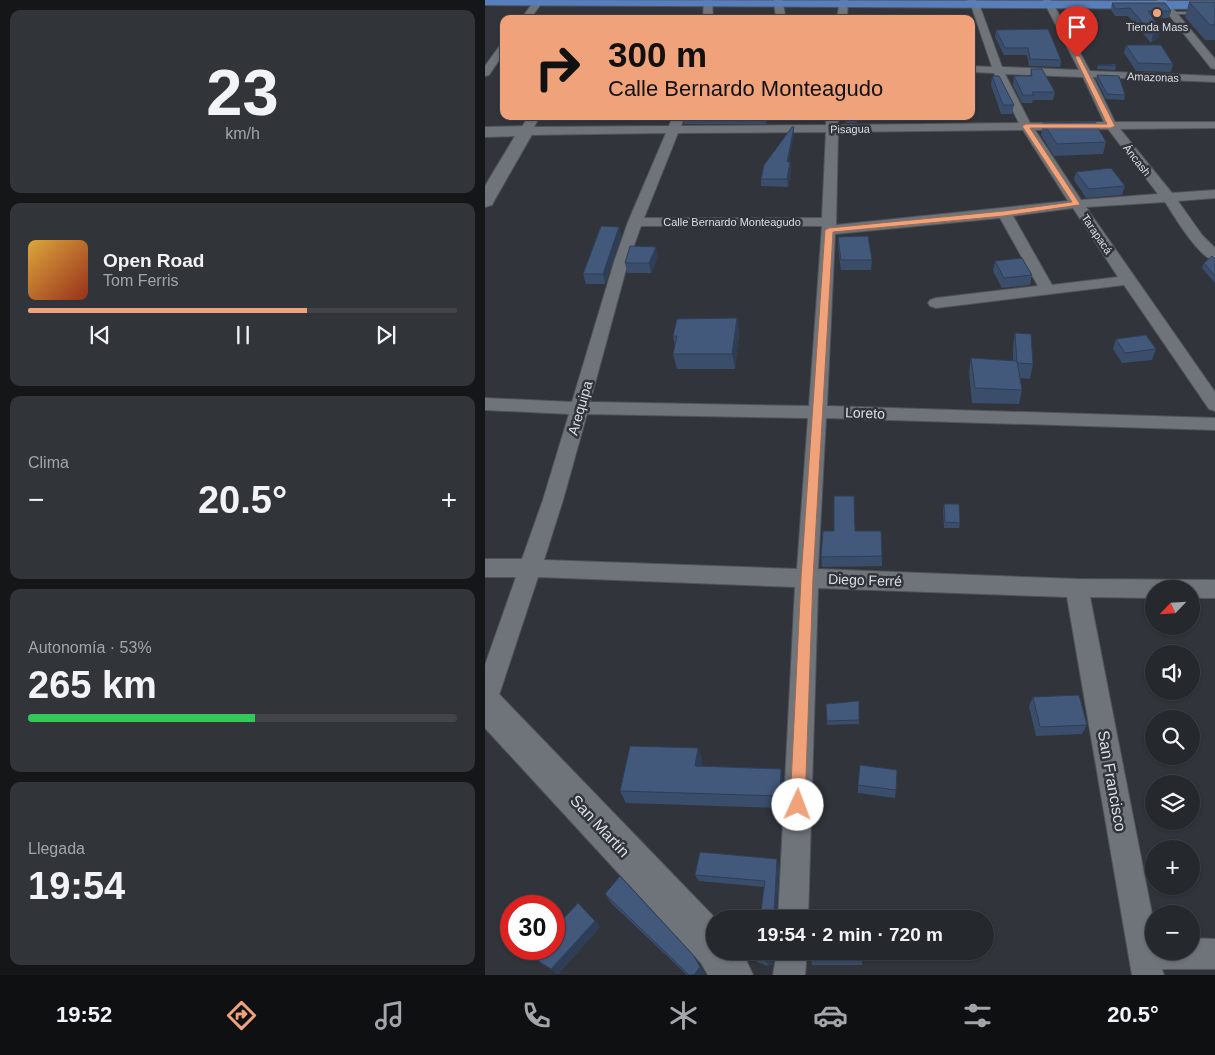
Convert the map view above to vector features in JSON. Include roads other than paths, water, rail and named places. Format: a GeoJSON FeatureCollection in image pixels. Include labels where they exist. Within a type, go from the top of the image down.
{"type":"FeatureCollection","features":[{"type":"Feature","properties":{"kind":"main road"},"geometry":{"type":"LineString","coordinates":[[647,0],[708,1]]}},
{"type":"Feature","properties":{"kind":"main road"},"geometry":{"type":"LineString","coordinates":[[485,1],[1109,2],[1165,5],[1215,4]]}},
{"type":"Feature","properties":{"kind":"street"},"geometry":{"type":"LineString","coordinates":[[528,15],[540,1]]}},
{"type":"Feature","properties":{"kind":"street"},"geometry":{"type":"LineString","coordinates":[[708,1],[708,15]]}},
{"type":"Feature","properties":{"kind":"street"},"geometry":{"type":"LineString","coordinates":[[779,1],[781,15]]}},
{"type":"Feature","properties":{"kind":"street"},"geometry":{"type":"LineString","coordinates":[[842,15],[844,2]]}},
{"type":"Feature","properties":{"kind":"street","name":"Tarapacá"},"geometry":{"type":"LineString","coordinates":[[973,2],[998,70],[1026,126],[1077,204],[1215,405]]}},
{"type":"Feature","properties":{"kind":"street","name":"Áncash"},"geometry":{"type":"LineString","coordinates":[[1048,2],[1087,75],[1111,126],[1169,198],[1197,238],[1215,257]]}},
{"type":"Feature","properties":{"kind":"street"},"geometry":{"type":"LineString","coordinates":[[1165,5],[1215,66]]}},
{"type":"Feature","properties":{"kind":"street"},"geometry":{"type":"LineString","coordinates":[[485,73],[489,60],[500,50]]}},
{"type":"Feature","properties":{"kind":"street","name":"Amazonas"},"geometry":{"type":"LineString","coordinates":[[975,69],[1215,79]]}},
{"type":"Feature","properties":{"kind":"street","name":"Arequipa"},"geometry":{"type":"LineString","coordinates":[[485,702],[531,568],[635,222],[676,123]]}},
{"type":"Feature","properties":{"kind":"street"},"geometry":{"type":"LineString","coordinates":[[793,910],[807,578],[831,188],[831,123]]}},
{"type":"Feature","properties":{"kind":"street"},"geometry":{"type":"LineString","coordinates":[[485,201],[530,124]]}},
{"type":"Feature","properties":{"kind":"street","name":"Pisagua"},"geometry":{"type":"LineString","coordinates":[[485,132],[530,124],[1215,125]]}},
{"type":"Feature","properties":{"kind":"street","name":"Calle Bernardo Monteagudo"},"geometry":{"type":"LineString","coordinates":[[635,222],[829,226],[1004,213],[1077,204],[1215,194]]}},
{"type":"Feature","properties":{"kind":"street"},"geometry":{"type":"LineString","coordinates":[[1004,213],[1047,289]]}},
{"type":"Feature","properties":{"kind":"street"},"geometry":{"type":"LineString","coordinates":[[1197,238],[1215,236]]}},
{"type":"Feature","properties":{"kind":"street"},"geometry":{"type":"LineString","coordinates":[[936,304],[1129,280]]}},
{"type":"Feature","properties":{"kind":"street","name":"Loreto"},"geometry":{"type":"LineString","coordinates":[[485,404],[1215,424]]}},
{"type":"Feature","properties":{"kind":"street","name":"Diego Ferré"},"geometry":{"type":"LineString","coordinates":[[485,568],[531,568],[1077,588],[1215,589]]}},
{"type":"Feature","properties":{"kind":"street","name":"San Francisco"},"geometry":{"type":"LineString","coordinates":[[1077,588],[1145,964]]}},
{"type":"Feature","properties":{"kind":"street","name":"San Martín"},"geometry":{"type":"LineString","coordinates":[[485,702],[706,939]]}},
{"type":"Feature","properties":{"kind":"street"},"geometry":{"type":"LineString","coordinates":[[1145,964],[1215,954]]}},
{"type":"Feature","properties":{"kind":"street","name":"San Martín"},"geometry":{"type":"LineString","coordinates":[[722,960],[732,975]]}},
{"type":"Feature","properties":{"kind":"street"},"geometry":{"type":"LineString","coordinates":[[789,975],[790,960]]}},
{"type":"Feature","properties":{"kind":"lane"},"geometry":{"type":"LineString","coordinates":[[1165,5],[1215,13]]}},
{"type":"Feature","properties":{"kind":"place","name":"Tienda Mass"},"geometry":{"type":"Point","coordinates":[1157,13]}}]}
